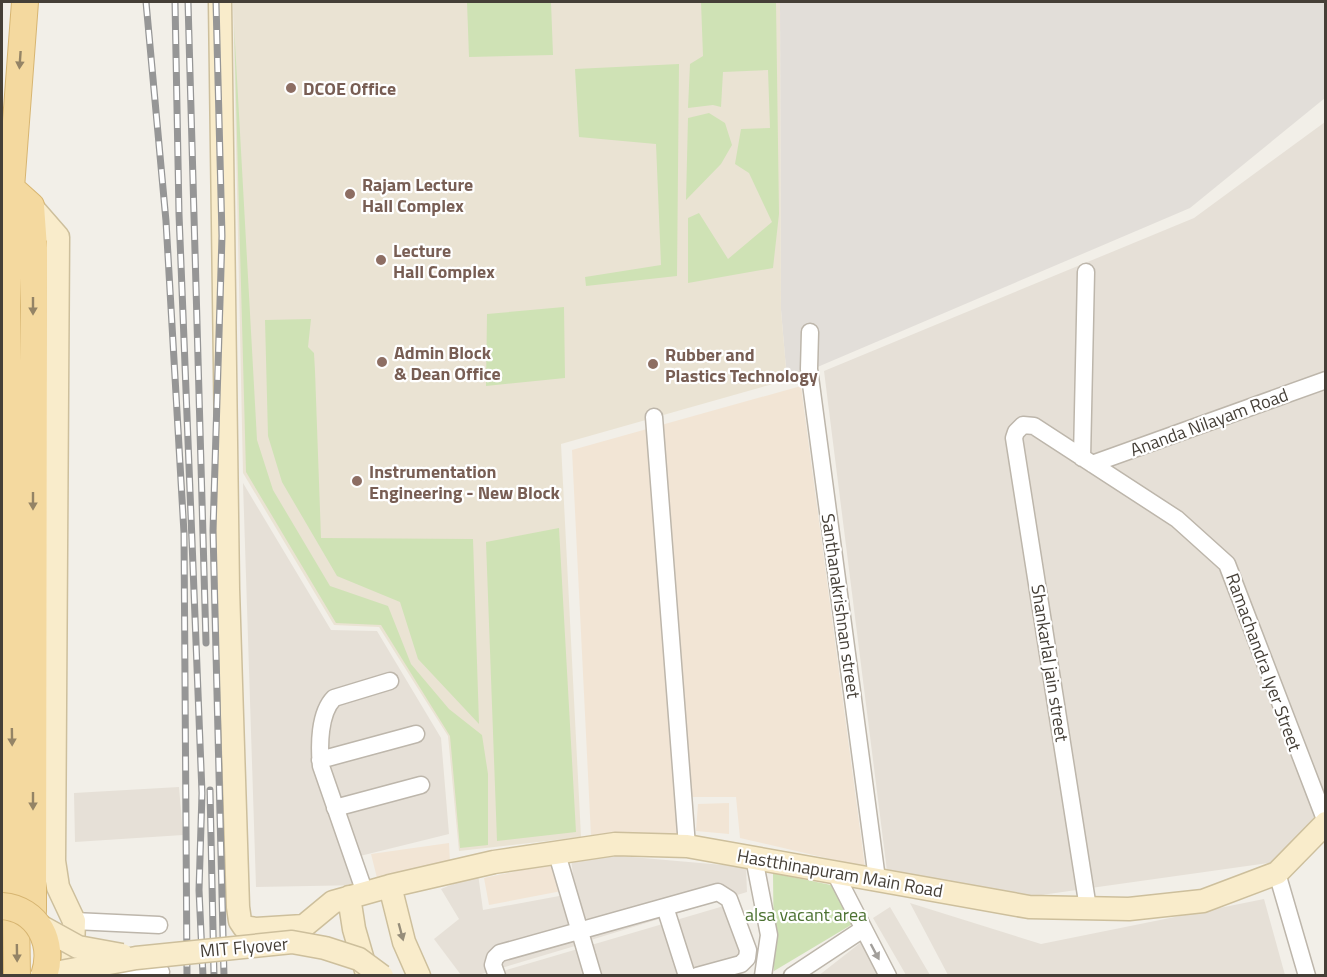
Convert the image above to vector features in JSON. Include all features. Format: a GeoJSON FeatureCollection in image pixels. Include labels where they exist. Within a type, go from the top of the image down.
{"type":"FeatureCollection","features":[{"type":"Feature","properties":{"kind":"main road"},"geometry":{"type":"LineString","coordinates":[[17,975],[8,318],[11,188],[25,2]]}},
{"type":"Feature","properties":{"kind":"main road"},"geometry":{"type":"LineString","coordinates":[[11,188],[31,206],[33,248],[36,922],[49,950],[44,975]]}},
{"type":"Feature","properties":{"kind":"main road"},"geometry":{"type":"LineString","coordinates":[[2,906],[19,910],[36,922]]}},
{"type":"Feature","properties":{"kind":"street"},"geometry":{"type":"LineString","coordinates":[[220,2],[228,589],[240,921],[244,927],[256,929],[304,926],[349,897]]}},
{"type":"Feature","properties":{"kind":"street"},"geometry":{"type":"LineString","coordinates":[[31,206],[58,237],[54,861],[58,887],[74,921],[72,975]]}},
{"type":"Feature","properties":{"kind":"street"},"geometry":{"type":"LineString","coordinates":[[1086,272],[1087,461]]}},
{"type":"Feature","properties":{"kind":"street","name":"Santhanakrishnan street"},"geometry":{"type":"LineString","coordinates":[[810,332],[809,369],[877,879]]}},
{"type":"Feature","properties":{"kind":"street","name":"Ananda Nilayam Road"},"geometry":{"type":"LineString","coordinates":[[1087,461],[1326,380]]}},
{"type":"Feature","properties":{"kind":"street"},"geometry":{"type":"LineString","coordinates":[[654,417],[687,846]]}},
{"type":"Feature","properties":{"kind":"street","name":"Ramachandra Iyer Street"},"geometry":{"type":"LineString","coordinates":[[1026,424],[1034,426],[1177,519],[1231,569],[1326,823]]}},
{"type":"Feature","properties":{"kind":"street","name":"Shankarlal jain street"},"geometry":{"type":"LineString","coordinates":[[1026,424],[1016,432],[1014,438],[1088,908]]}},
{"type":"Feature","properties":{"kind":"street"},"geometry":{"type":"LineString","coordinates":[[368,975],[354,929],[335,808],[319,752],[329,703],[338,695],[390,681]]}},
{"type":"Feature","properties":{"kind":"street"},"geometry":{"type":"LineString","coordinates":[[320,760],[416,734]]}},
{"type":"Feature","properties":{"kind":"street"},"geometry":{"type":"LineString","coordinates":[[335,808],[421,785]]}},
{"type":"Feature","properties":{"kind":"street","name":"Hastthinapuram Main Road"},"geometry":{"type":"LineString","coordinates":[[349,897],[494,862],[615,844],[687,846],[1029,907],[1130,909],[1203,901],[1277,873],[1326,823]]}},
{"type":"Feature","properties":{"kind":"street"},"geometry":{"type":"LineString","coordinates":[[557,854],[593,975]]}},
{"type":"Feature","properties":{"kind":"street"},"geometry":{"type":"LineString","coordinates":[[754,858],[769,935],[763,975]]}},
{"type":"Feature","properties":{"kind":"street"},"geometry":{"type":"LineString","coordinates":[[835,873],[888,975]]}},
{"type":"Feature","properties":{"kind":"street"},"geometry":{"type":"LineString","coordinates":[[1277,873],[1307,975]]}},
{"type":"Feature","properties":{"kind":"street"},"geometry":{"type":"LineString","coordinates":[[390,886],[404,942],[419,975]]}},
{"type":"Feature","properties":{"kind":"street"},"geometry":{"type":"LineString","coordinates":[[497,975],[493,966],[495,958],[501,953],[718,892],[729,899],[748,950],[747,958],[741,964],[697,975]]}},
{"type":"Feature","properties":{"kind":"street"},"geometry":{"type":"LineString","coordinates":[[665,907],[687,975]]}},
{"type":"Feature","properties":{"kind":"street"},"geometry":{"type":"LineString","coordinates":[[74,921],[159,925]]}},
{"type":"Feature","properties":{"kind":"street","name":"MIT Flyover"},"geometry":{"type":"LineString","coordinates":[[36,922],[78,947],[130,967]]}},
{"type":"Feature","properties":{"kind":"street"},"geometry":{"type":"LineString","coordinates":[[792,975],[863,929]]}},
{"type":"Feature","properties":{"kind":"street","name":"MIT Flyover"},"geometry":{"type":"LineString","coordinates":[[44,975],[130,967],[292,942],[325,948],[359,959],[382,975]]}},
{"type":"Feature","properties":{"kind":"street"},"geometry":{"type":"LineString","coordinates":[[130,967],[161,972]]}},
{"type":"Feature","properties":{"kind":"shaded area"},"geometry":{"type":"Polygon","coordinates":[[[233,2],[780,2],[781,310],[787,380],[561,444],[581,837],[459,851],[448,736],[379,627],[334,625],[243,473],[233,2]]]}},
{"type":"Feature","properties":{"kind":"shaded area"},"geometry":{"type":"Polygon","coordinates":[[[780,2],[1325,2],[1325,98],[1190,208],[787,380],[781,310],[780,2]]]}},
{"type":"Feature","properties":{"kind":"shaded area"},"geometry":{"type":"Polygon","coordinates":[[[1325,122],[1325,825],[1275,862],[1034,896],[887,871],[824,371],[1194,218],[1325,122]]]}},
{"type":"Feature","properties":{"kind":"shaded area"},"geometry":{"type":"Polygon","coordinates":[[[801,386],[865,867],[740,838],[736,797],[679,797],[679,837],[591,836],[572,450],[801,386]]]}},
{"type":"Feature","properties":{"kind":"shaded area"},"geometry":{"type":"Polygon","coordinates":[[[243,483],[331,630],[377,631],[441,738],[449,834],[356,857],[363,885],[256,887],[243,483]]]}},
{"type":"Feature","properties":{"kind":"shaded area"},"geometry":{"type":"Polygon","coordinates":[[[179,787],[183,835],[75,842],[74,793],[179,787]]]}},
{"type":"Feature","properties":{"kind":"shaded area"},"geometry":{"type":"Polygon","coordinates":[[[729,803],[729,834],[696,831],[698,804],[729,803]]]}},
{"type":"Feature","properties":{"kind":"shaded area"},"geometry":{"type":"Polygon","coordinates":[[[449,843],[450,863],[377,878],[371,854],[449,843]]]}},
{"type":"Feature","properties":{"kind":"shaded area"},"geometry":{"type":"Polygon","coordinates":[[[620,856],[746,867],[747,892],[581,943],[571,858],[620,856]]]}},
{"type":"Feature","properties":{"kind":"shaded area"},"geometry":{"type":"Polygon","coordinates":[[[564,861],[567,890],[489,905],[484,878],[564,861]]]}},
{"type":"Feature","properties":{"kind":"shaded area"},"geometry":{"type":"Polygon","coordinates":[[[478,874],[483,910],[570,894],[575,946],[478,975],[461,975],[434,939],[459,919],[441,889],[478,874]]]}},
{"type":"Feature","properties":{"kind":"shaded area"},"geometry":{"type":"Polygon","coordinates":[[[1264,899],[1285,975],[948,975],[910,903],[1041,944],[1264,899]]]}},
{"type":"Feature","properties":{"kind":"shaded area"},"geometry":{"type":"Polygon","coordinates":[[[734,903],[747,956],[685,975],[486,976],[734,903]]]}},
{"type":"Feature","properties":{"kind":"shaded area"},"geometry":{"type":"Polygon","coordinates":[[[890,907],[930,975],[906,975],[873,918],[890,907]]]}},
{"type":"Feature","properties":{"kind":"shaded area"},"geometry":{"type":"Polygon","coordinates":[[[864,940],[881,976],[818,976],[864,940]]]}},
{"type":"Feature","properties":{"kind":"green space"},"geometry":{"type":"Polygon","coordinates":[[[467,2],[551,2],[553,55],[469,57],[467,2]]]}},
{"type":"Feature","properties":{"kind":"green space"},"geometry":{"type":"Polygon","coordinates":[[[701,2],[776,2],[779,214],[773,268],[688,283],[688,218],[699,213],[728,259],[772,222],[749,173],[735,164],[741,129],[770,128],[768,70],[723,72],[721,107],[713,105],[688,108],[690,64],[703,56],[701,2]]]}},
{"type":"Feature","properties":{"kind":"green space"},"geometry":{"type":"Polygon","coordinates":[[[234,24],[257,440],[273,490],[330,586],[388,606],[411,664],[449,709],[482,735],[488,774],[488,845],[460,848],[450,736],[381,625],[336,623],[246,472],[234,24]]]}},
{"type":"Feature","properties":{"kind":"green space"},"geometry":{"type":"Polygon","coordinates":[[[679,64],[677,276],[586,286],[585,277],[661,265],[656,144],[579,137],[575,69],[679,64]]]}},
{"type":"Feature","properties":{"kind":"green space"},"geometry":{"type":"Polygon","coordinates":[[[709,113],[725,123],[732,145],[721,164],[686,200],[688,118],[709,113]]]}},
{"type":"Feature","properties":{"kind":"green space"},"geometry":{"type":"Polygon","coordinates":[[[564,307],[565,378],[486,386],[487,314],[564,307]]]}},
{"type":"Feature","properties":{"kind":"green space"},"geometry":{"type":"Polygon","coordinates":[[[311,319],[308,347],[314,353],[321,538],[473,539],[479,724],[418,659],[400,602],[337,576],[282,482],[268,436],[265,320],[311,319]]]}},
{"type":"Feature","properties":{"kind":"green space"},"geometry":{"type":"Polygon","coordinates":[[[559,528],[576,832],[497,841],[486,542],[559,528]]]}},
{"type":"Feature","properties":{"kind":"green space","name":"alsa vacant area"},"geometry":{"type":"Polygon","coordinates":[[[773,873],[831,885],[856,922],[774,971],[773,873]]]}},
{"type":"Feature","properties":{"kind":"railway"},"geometry":{"type":"LineString","coordinates":[[146,2],[166,221],[184,533],[187,976]]}},
{"type":"Feature","properties":{"kind":"railway"},"geometry":{"type":"LineString","coordinates":[[175,2],[179,214],[202,793],[199,890],[203,976]]}},
{"type":"Feature","properties":{"kind":"railway"},"geometry":{"type":"LineString","coordinates":[[188,2],[206,643]]}},
{"type":"Feature","properties":{"kind":"railway"},"geometry":{"type":"LineString","coordinates":[[216,2],[222,236],[213,531],[224,976]]}},
{"type":"Feature","properties":{"kind":"railway"},"geometry":{"type":"LineString","coordinates":[[210,790],[214,976]]}},
{"type":"Feature","properties":{"kind":"place","name":"DCOE Office"},"geometry":{"type":"Point","coordinates":[291,88]}},
{"type":"Feature","properties":{"kind":"place","name":"Rajam Lecture Hall Complex"},"geometry":{"type":"Point","coordinates":[350,194]}},
{"type":"Feature","properties":{"kind":"place","name":"Lecture Hall Complex"},"geometry":{"type":"Point","coordinates":[381,260]}},
{"type":"Feature","properties":{"kind":"place","name":"Admin Block & Dean Office"},"geometry":{"type":"Point","coordinates":[382,362]}},
{"type":"Feature","properties":{"kind":"place","name":"Rubber and Plastics Technology"},"geometry":{"type":"Point","coordinates":[653,364]}},
{"type":"Feature","properties":{"kind":"place","name":"Instrumentation Engineering - New Block"},"geometry":{"type":"Point","coordinates":[357,481]}}]}
